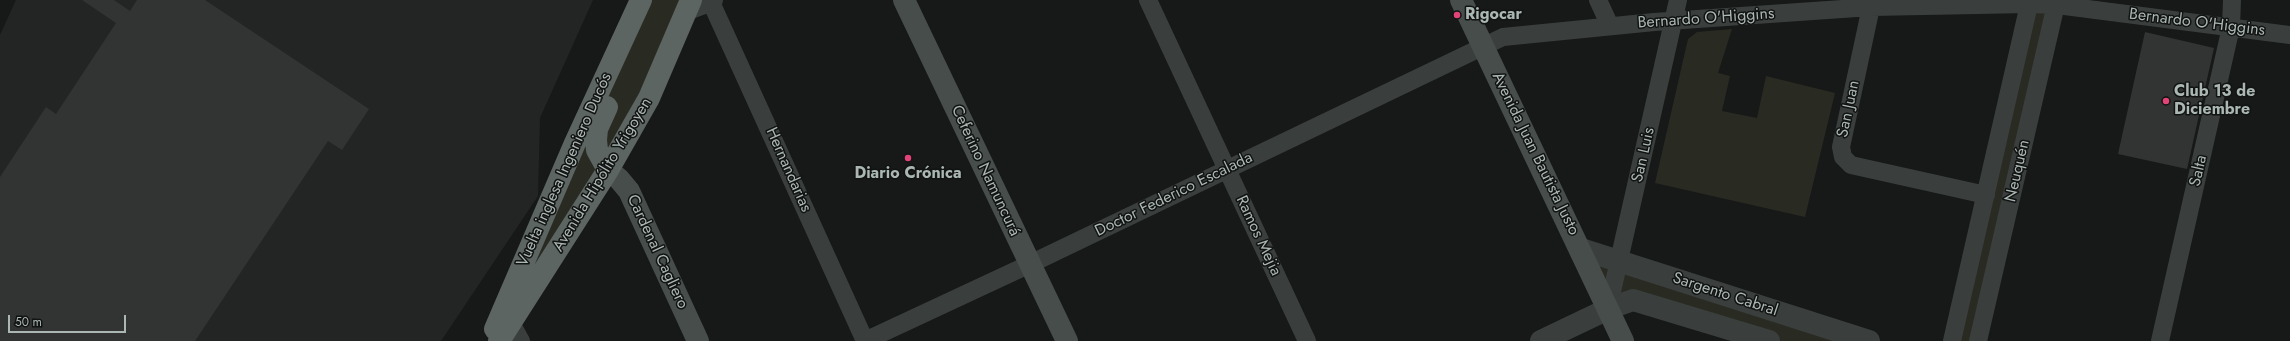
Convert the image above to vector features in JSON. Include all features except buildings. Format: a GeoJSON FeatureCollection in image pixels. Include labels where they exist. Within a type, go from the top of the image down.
{"type":"FeatureCollection","features":[{"type":"Feature","properties":{"kind":"highway","name":"Vuelta inglesa Ingeniero Ducós"},"geometry":{"type":"LineString","coordinates":[[490,341],[512,324],[575,142],[640,0]]}},
{"type":"Feature","properties":{"kind":"highway"},"geometry":{"type":"LineString","coordinates":[[608,170],[597,150],[597,129],[655,0]]}},
{"type":"Feature","properties":{"kind":"highway","name":"Avenida Hipólito Yrigoyen"},"geometry":{"type":"LineString","coordinates":[[498,341],[512,324],[608,170],[649,98],[690,4]]}},
{"type":"Feature","properties":{"kind":"main road","name":"Ceferino Namuncurá"},"geometry":{"type":"LineString","coordinates":[[904,0],[1067,341]]}},
{"type":"Feature","properties":{"kind":"main road","name":"Avenida Juan Bautista Justo"},"geometry":{"type":"LineString","coordinates":[[1461,0],[1581,249],[1623,341]]}},
{"type":"Feature","properties":{"kind":"main road","name":"Cardenal Cagliero"},"geometry":{"type":"LineString","coordinates":[[608,170],[619,179],[629,191],[698,341]]}},
{"type":"Feature","properties":{"kind":"street"},"geometry":{"type":"LineString","coordinates":[[690,4],[711,0]]}},
{"type":"Feature","properties":{"kind":"street","name":"Hernandarias"},"geometry":{"type":"LineString","coordinates":[[711,0],[865,341]]}},
{"type":"Feature","properties":{"kind":"street","name":"Ramos Mejia"},"geometry":{"type":"LineString","coordinates":[[1148,0],[1307,341]]}},
{"type":"Feature","properties":{"kind":"street"},"geometry":{"type":"LineString","coordinates":[[1598,0],[1610,26]]}},
{"type":"Feature","properties":{"kind":"street","name":"San Luis"},"geometry":{"type":"LineString","coordinates":[[1608,309],[1675,20],[1678,0]]}},
{"type":"Feature","properties":{"kind":"street","name":"Salta"},"geometry":{"type":"LineString","coordinates":[[2160,341],[2231,27],[2232,0]]}},
{"type":"Feature","properties":{"kind":"street","name":"Bernardo O'Higgins"},"geometry":{"type":"LineString","coordinates":[[1483,47],[1503,38],[1610,26],[1854,4],[1871,7],[2030,2],[2057,3],[2290,35]]}},
{"type":"Feature","properties":{"kind":"street","name":"Neuquén"},"geometry":{"type":"LineString","coordinates":[[1952,341],[2030,2]]}},
{"type":"Feature","properties":{"kind":"street","name":"Neuquén"},"geometry":{"type":"LineString","coordinates":[[1978,341],[2057,3]]}},
{"type":"Feature","properties":{"kind":"street","name":"San Juan"},"geometry":{"type":"LineString","coordinates":[[1871,7],[1841,147],[1843,157],[1851,166],[1986,195]]}},
{"type":"Feature","properties":{"kind":"street","name":"Doctor Federico Escalada"},"geometry":{"type":"LineString","coordinates":[[865,341],[1030,264],[1483,47]]}},
{"type":"Feature","properties":{"kind":"street","name":"Sargento Cabral"},"geometry":{"type":"LineString","coordinates":[[1581,249],[1869,341]]}},
{"type":"Feature","properties":{"kind":"street"},"geometry":{"type":"LineString","coordinates":[[1541,341],[1608,309],[1634,300],[1769,341]]}},
{"type":"Feature","properties":{"kind":"shaded area"},"geometry":{"type":"Polygon","coordinates":[[[16,0],[593,0],[540,118],[538,196],[441,341],[0,341],[0,35],[16,0]]]}},
{"type":"Feature","properties":{"kind":"shaded area"},"geometry":{"type":"Polygon","coordinates":[[[641,0],[691,0],[512,323],[575,143],[641,0]]]}},
{"type":"Feature","properties":{"kind":"shaded area"},"geometry":{"type":"Polygon","coordinates":[[[2057,0],[1978,341],[1952,341],[2030,4],[2057,0]]]}},
{"type":"Feature","properties":{"kind":"shaded area"},"geometry":{"type":"Polygon","coordinates":[[[1732,29],[1718,73],[1730,76],[1722,111],[1757,118],[1766,76],[1835,93],[1805,217],[1655,183],[1688,39],[1697,32],[1732,29]]]}},
{"type":"Feature","properties":{"kind":"shaded area"},"geometry":{"type":"Polygon","coordinates":[[[1581,249],[1869,341],[1769,341],[1634,300],[1608,309],[1581,249]]]}},
{"type":"Feature","properties":{"kind":"place","name":"Rigocar"},"geometry":{"type":"Point","coordinates":[1457,15]}},
{"type":"Feature","properties":{"kind":"place","name":"Club 13 de Diciembre"},"geometry":{"type":"Point","coordinates":[2166,101]}},
{"type":"Feature","properties":{"kind":"place","name":"Diario Crónica"},"geometry":{"type":"Point","coordinates":[908,158]}}]}
